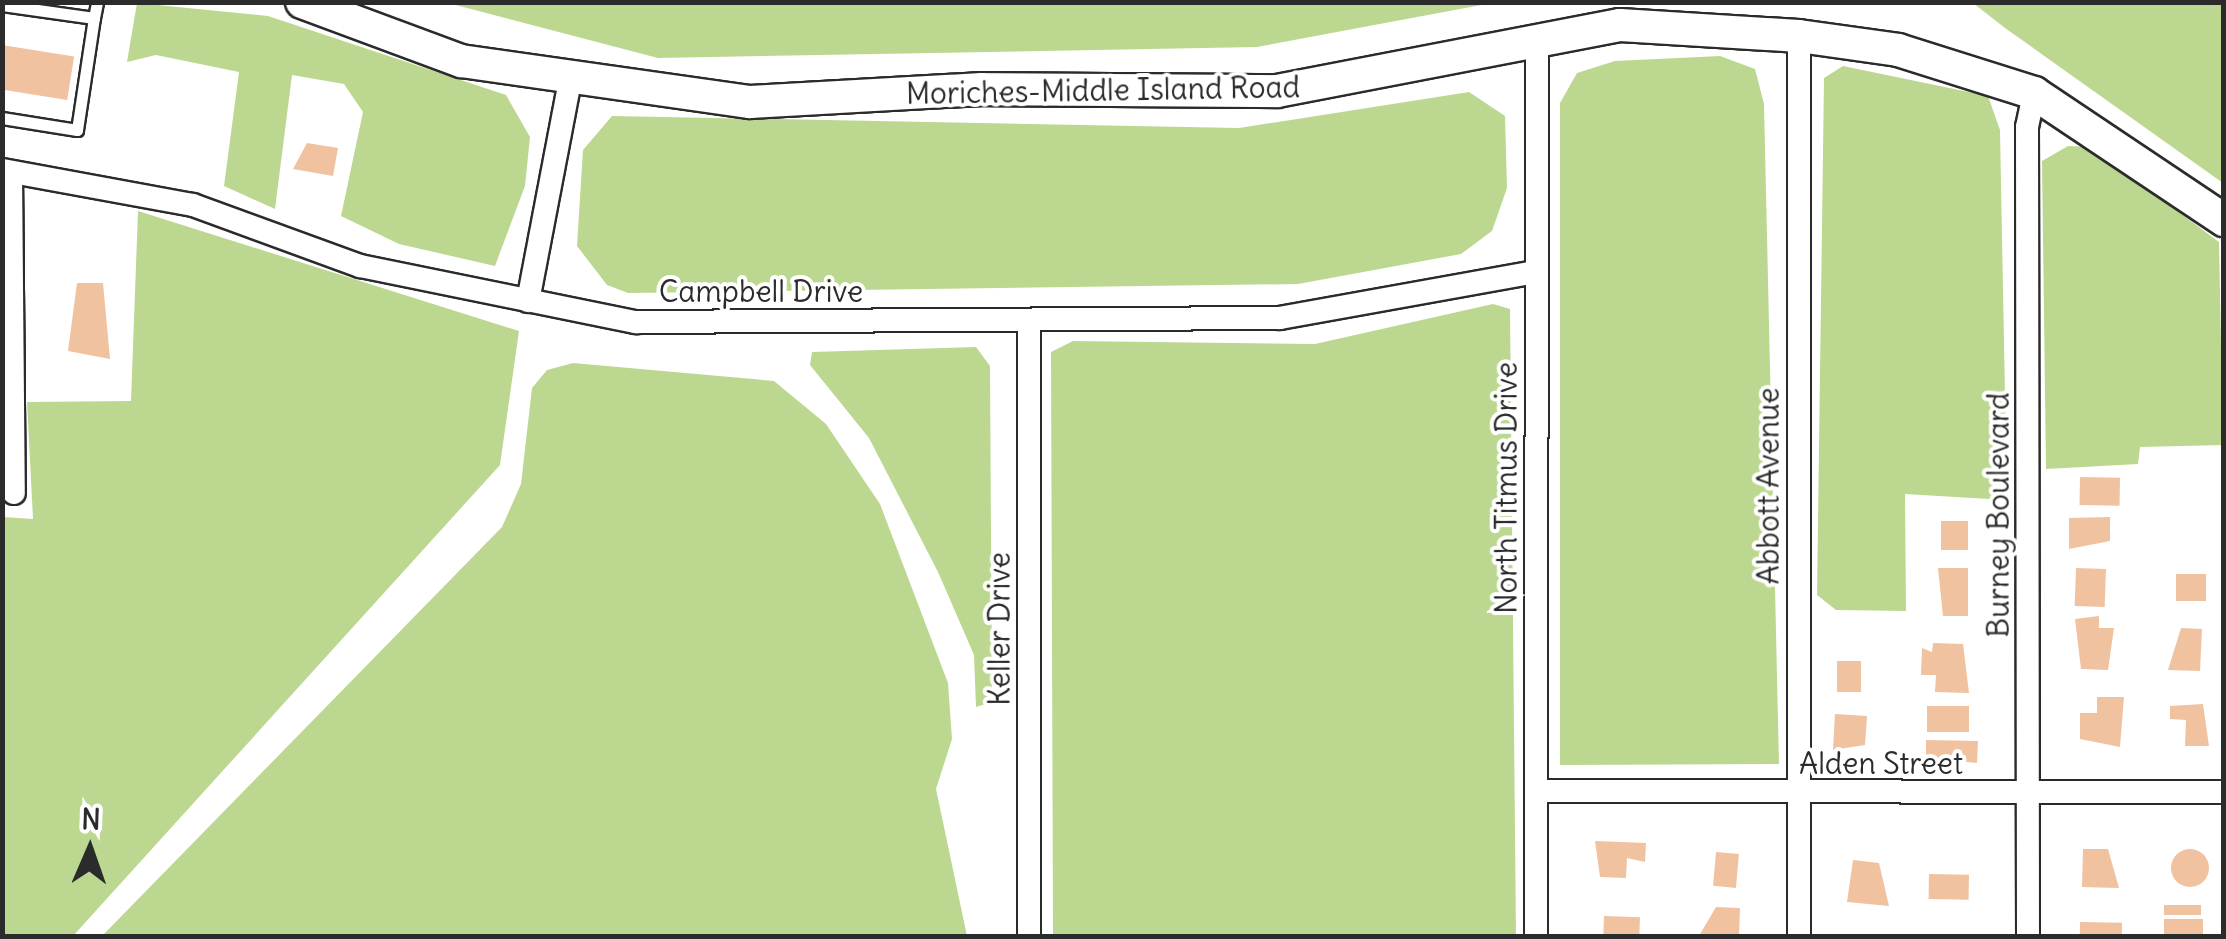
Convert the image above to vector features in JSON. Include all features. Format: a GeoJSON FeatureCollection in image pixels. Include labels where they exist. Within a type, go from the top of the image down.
{"type":"FeatureCollection","features":[{"type":"Feature","properties":{"kind":"main road","name":"Moriches-Middle Island Road"},"geometry":{"type":"LineString","coordinates":[[302,2],[462,61],[570,80],[750,102],[982,89],[1277,91],[1620,24],[1798,36],[1898,50],[2034,93],[2224,220]]}},
{"type":"Feature","properties":{"kind":"street","name":"Abbott Avenue"},"geometry":{"type":"LineString","coordinates":[[1798,36],[1802,793],[1799,936]]}},
{"type":"Feature","properties":{"kind":"street","name":"North Titmus Drive"},"geometry":{"type":"LineString","coordinates":[[1536,936],[1537,40]]}},
{"type":"Feature","properties":{"kind":"street"},"geometry":{"type":"LineString","coordinates":[[528,301],[570,80]]}},
{"type":"Feature","properties":{"kind":"street","name":"Burney Boulevard"},"geometry":{"type":"LineString","coordinates":[[2028,936],[2027,127],[2034,93]]}},
{"type":"Feature","properties":{"kind":"street"},"geometry":{"type":"LineString","coordinates":[[7,171],[14,493]]}},
{"type":"Feature","properties":{"kind":"street","name":"Campbell Drive"},"geometry":{"type":"LineString","coordinates":[[7,171],[193,205],[360,266],[636,322],[1320,315],[1535,272]]}},
{"type":"Feature","properties":{"kind":"street","name":"Keller Drive"},"geometry":{"type":"LineString","coordinates":[[1028,320],[1029,936]]}},
{"type":"Feature","properties":{"kind":"street","name":"Alden Street"},"geometry":{"type":"LineString","coordinates":[[1538,792],[2224,792]]}},
{"type":"Feature","properties":{"kind":"lane"},"geometry":{"type":"LineString","coordinates":[[2,118],[77,130],[97,2]]}},
{"type":"Feature","properties":{"kind":"lane"},"geometry":{"type":"LineString","coordinates":[[2,5],[94,18]]}},
{"type":"Feature","properties":{"kind":"green space"},"geometry":{"type":"Polygon","coordinates":[[[137,3],[268,16],[506,95],[530,137],[525,186],[495,266],[399,244],[341,216],[363,112],[344,84],[292,75],[275,209],[224,186],[239,72],[156,55],[127,62],[137,3]]]}},
{"type":"Feature","properties":{"kind":"green space"},"geometry":{"type":"Polygon","coordinates":[[[448,3],[1492,3],[1257,47],[658,58],[448,3]]]}},
{"type":"Feature","properties":{"kind":"green space"},"geometry":{"type":"Polygon","coordinates":[[[1973,3],[2223,3],[2223,183],[2005,28],[1973,3]]]}},
{"type":"Feature","properties":{"kind":"green space"},"geometry":{"type":"Polygon","coordinates":[[[1720,56],[1755,69],[1764,104],[1779,764],[1560,765],[1560,103],[1577,73],[1615,61],[1720,56]]]}},
{"type":"Feature","properties":{"kind":"green space"},"geometry":{"type":"Polygon","coordinates":[[[1843,66],[1988,96],[2000,130],[2007,500],[1905,494],[1906,611],[1836,610],[1817,595],[1824,78],[1843,66]]]}},
{"type":"Feature","properties":{"kind":"green space"},"geometry":{"type":"Polygon","coordinates":[[[1469,92],[1505,116],[1507,188],[1492,231],[1461,254],[1298,284],[628,293],[607,285],[577,246],[583,150],[612,116],[1239,128],[1469,92]]]}},
{"type":"Feature","properties":{"kind":"green space"},"geometry":{"type":"Polygon","coordinates":[[[2068,146],[2091,147],[2219,242],[2223,445],[2140,447],[2138,464],[2046,469],[2042,161],[2068,146]]]}},
{"type":"Feature","properties":{"kind":"green space"},"geometry":{"type":"Polygon","coordinates":[[[138,211],[519,331],[500,465],[73,936],[3,936],[3,517],[33,519],[27,402],[131,401],[138,211]]]}},
{"type":"Feature","properties":{"kind":"green space"},"geometry":{"type":"Polygon","coordinates":[[[1493,304],[1510,309],[1516,936],[1053,936],[1051,352],[1073,341],[1315,344],[1493,304]]]}},
{"type":"Feature","properties":{"kind":"green space"},"geometry":{"type":"Polygon","coordinates":[[[976,347],[990,366],[992,702],[976,707],[974,655],[938,572],[869,438],[810,365],[812,352],[976,347]]]}},
{"type":"Feature","properties":{"kind":"green space"},"geometry":{"type":"Polygon","coordinates":[[[573,363],[774,381],[826,424],[880,504],[948,683],[952,739],[936,789],[967,936],[102,936],[502,527],[521,484],[532,388],[547,370],[573,363]]]}},
{"type":"Feature","properties":{"kind":"building"},"geometry":{"type":"Polygon","coordinates":[[[2,45],[74,56],[67,100],[2,90],[2,45]]]}},
{"type":"Feature","properties":{"kind":"building"},"geometry":{"type":"Polygon","coordinates":[[[307,143],[338,148],[333,176],[293,169],[307,143]]]}},
{"type":"Feature","properties":{"kind":"building"},"geometry":{"type":"Polygon","coordinates":[[[77,283],[103,283],[110,359],[68,351],[77,283]]]}},
{"type":"Feature","properties":{"kind":"building"},"geometry":{"type":"Polygon","coordinates":[[[2080,477],[2120,478],[2120,506],[2080,505],[2080,477]]]}},
{"type":"Feature","properties":{"kind":"building"},"geometry":{"type":"Polygon","coordinates":[[[2110,517],[2110,541],[2069,549],[2069,518],[2110,517]]]}},
{"type":"Feature","properties":{"kind":"building"},"geometry":{"type":"Polygon","coordinates":[[[1941,521],[1968,521],[1968,550],[1941,550],[1941,521]]]}},
{"type":"Feature","properties":{"kind":"building"},"geometry":{"type":"Polygon","coordinates":[[[1938,568],[1968,568],[1968,616],[1943,616],[1938,568]]]}},
{"type":"Feature","properties":{"kind":"building"},"geometry":{"type":"Polygon","coordinates":[[[2076,568],[2106,569],[2105,607],[2075,606],[2076,568]]]}},
{"type":"Feature","properties":{"kind":"building"},"geometry":{"type":"Polygon","coordinates":[[[2176,574],[2206,574],[2206,601],[2176,601],[2176,574]]]}},
{"type":"Feature","properties":{"kind":"building"},"geometry":{"type":"Polygon","coordinates":[[[2099,616],[2099,628],[2114,628],[2108,670],[2081,669],[2075,619],[2099,616]]]}},
{"type":"Feature","properties":{"kind":"building"},"geometry":{"type":"Polygon","coordinates":[[[2181,628],[2202,629],[2200,671],[2168,670],[2181,628]]]}},
{"type":"Feature","properties":{"kind":"building"},"geometry":{"type":"Polygon","coordinates":[[[1933,643],[1963,644],[1969,693],[1935,692],[1936,675],[1921,675],[1922,648],[1932,652],[1933,643]]]}},
{"type":"Feature","properties":{"kind":"building"},"geometry":{"type":"Polygon","coordinates":[[[1837,661],[1861,661],[1861,692],[1837,692],[1837,661]]]}},
{"type":"Feature","properties":{"kind":"building"},"geometry":{"type":"Polygon","coordinates":[[[2097,697],[2124,697],[2120,747],[2080,739],[2080,713],[2097,713],[2097,697]]]}},
{"type":"Feature","properties":{"kind":"building"},"geometry":{"type":"Polygon","coordinates":[[[2203,704],[2209,746],[2185,746],[2186,720],[2170,719],[2170,706],[2203,704]]]}},
{"type":"Feature","properties":{"kind":"building"},"geometry":{"type":"Polygon","coordinates":[[[1927,706],[1969,706],[1969,732],[1927,732],[1927,706]]]}},
{"type":"Feature","properties":{"kind":"building"},"geometry":{"type":"Polygon","coordinates":[[[1835,714],[1867,716],[1865,745],[1833,750],[1835,714]]]}},
{"type":"Feature","properties":{"kind":"building"},"geometry":{"type":"Polygon","coordinates":[[[1926,740],[1978,741],[1977,763],[1926,758],[1926,740]]]}},
{"type":"Feature","properties":{"kind":"building"},"geometry":{"type":"Polygon","coordinates":[[[1595,841],[1646,843],[1645,862],[1627,858],[1626,878],[1600,877],[1595,841]]]}},
{"type":"Feature","properties":{"kind":"building"},"geometry":{"type":"Polygon","coordinates":[[[2083,849],[2108,849],[2119,888],[2082,887],[2083,849]]]}},
{"type":"Feature","properties":{"kind":"building"},"geometry":{"type":"Polygon","coordinates":[[[2190,849],[2203,855],[2209,868],[2203,881],[2190,887],[2177,881],[2171,868],[2177,855],[2190,849]]]}},
{"type":"Feature","properties":{"kind":"building"},"geometry":{"type":"Polygon","coordinates":[[[1716,852],[1739,854],[1736,888],[1713,886],[1716,852]]]}},
{"type":"Feature","properties":{"kind":"building"},"geometry":{"type":"Polygon","coordinates":[[[1853,860],[1879,863],[1889,906],[1847,902],[1853,860]]]}},
{"type":"Feature","properties":{"kind":"building"},"geometry":{"type":"Polygon","coordinates":[[[1929,874],[1969,875],[1969,900],[1929,899],[1929,874]]]}},
{"type":"Feature","properties":{"kind":"building"},"geometry":{"type":"Polygon","coordinates":[[[2164,905],[2201,905],[2201,915],[2164,915],[2164,905]]]}},
{"type":"Feature","properties":{"kind":"building"},"geometry":{"type":"Polygon","coordinates":[[[1716,907],[1740,908],[1739,936],[1699,936],[1716,907]]]}},
{"type":"Feature","properties":{"kind":"building"},"geometry":{"type":"Polygon","coordinates":[[[1604,916],[1640,917],[1639,936],[1603,936],[1604,916]]]}},
{"type":"Feature","properties":{"kind":"building"},"geometry":{"type":"Polygon","coordinates":[[[2164,919],[2203,919],[2203,936],[2164,936],[2164,919]]]}},
{"type":"Feature","properties":{"kind":"building"},"geometry":{"type":"Polygon","coordinates":[[[2080,922],[2122,923],[2122,936],[2080,936],[2080,922]]]}}]}
